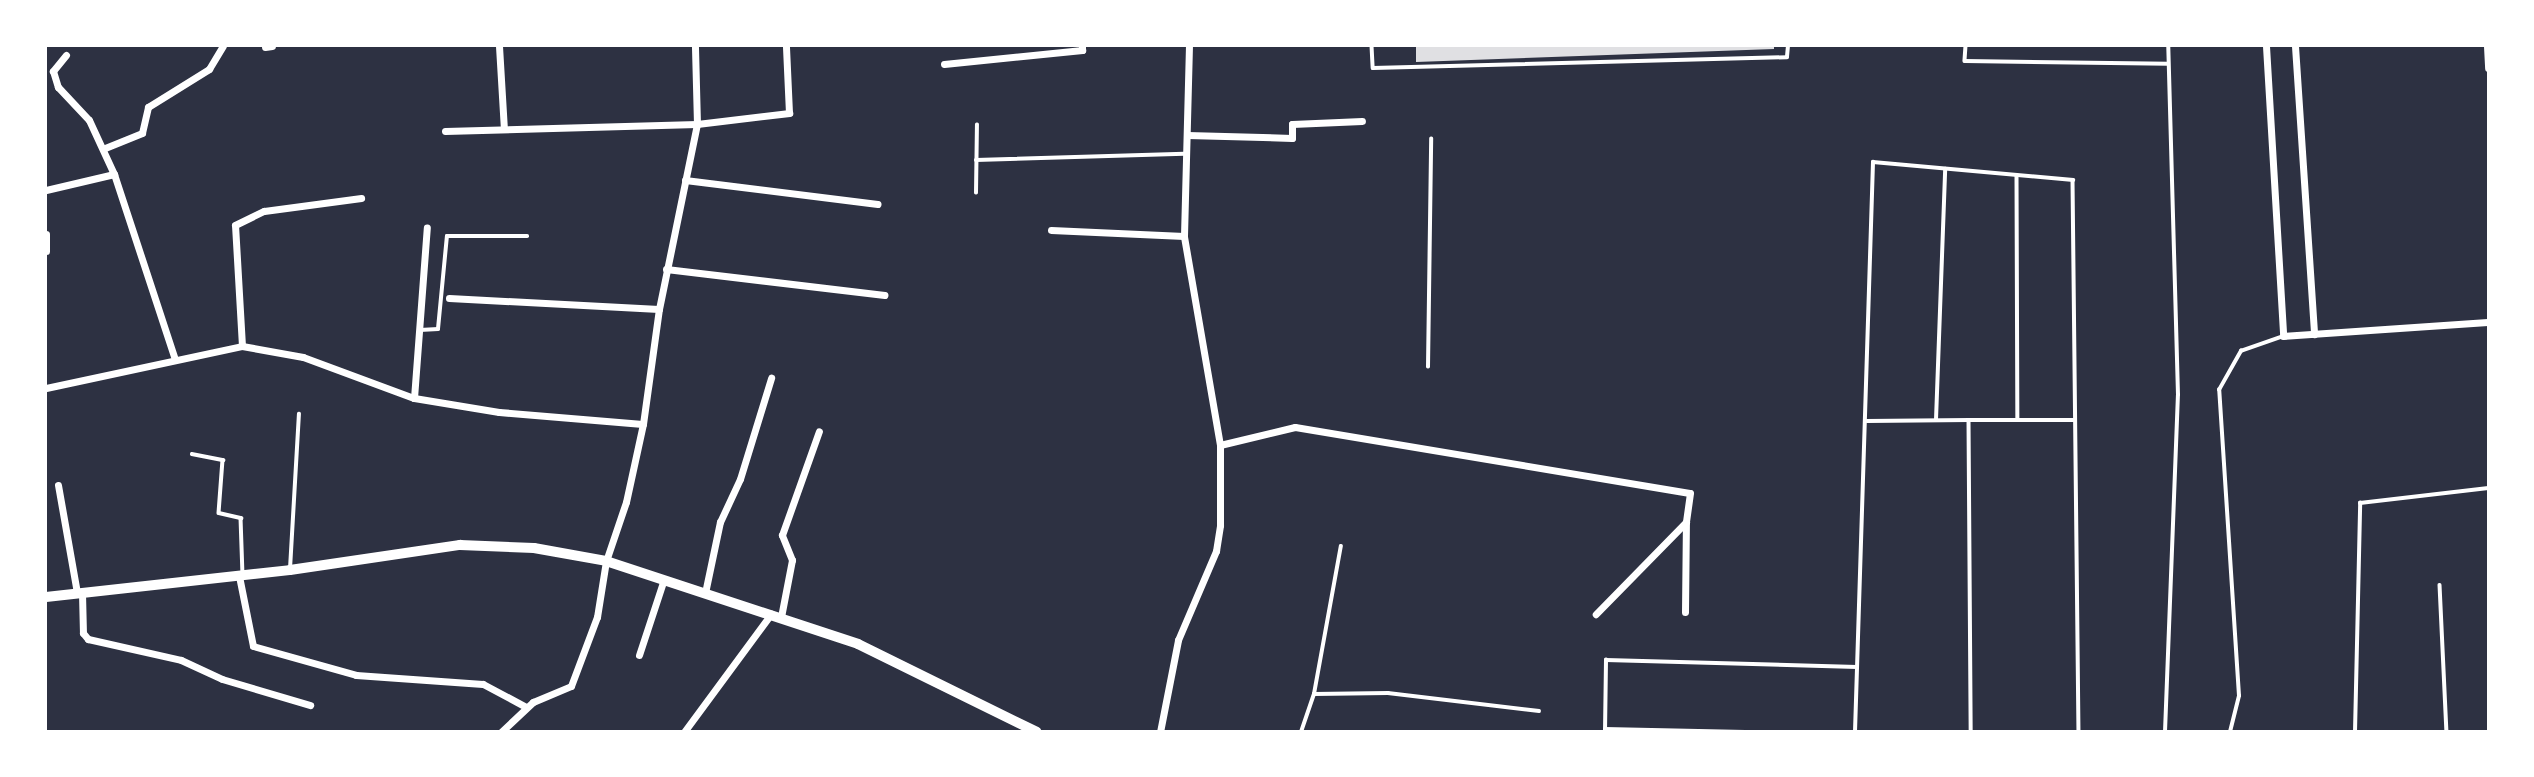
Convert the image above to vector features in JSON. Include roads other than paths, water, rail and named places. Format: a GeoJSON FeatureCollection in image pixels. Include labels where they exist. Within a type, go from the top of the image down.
{"type":"FeatureCollection","features":[{"type":"Feature","properties":{"kind":"street"},"geometry":{"type":"LineString","coordinates":[[104,148],[142,133],[148,107],[209,69],[223,46]]}},
{"type":"Feature","properties":{"kind":"street"},"geometry":{"type":"LineString","coordinates":[[499,46],[504,129]]}},
{"type":"Feature","properties":{"kind":"street"},"geometry":{"type":"LineString","coordinates":[[501,732],[526,707],[571,686],[597,617],[606,561],[626,502],[643,424],[659,309],[696,124],[695,46]]}},
{"type":"Feature","properties":{"kind":"street"},"geometry":{"type":"LineString","coordinates":[[445,131],[696,124],[789,113],[786,46]]}},
{"type":"Feature","properties":{"kind":"street"},"geometry":{"type":"LineString","coordinates":[[944,64],[1082,50],[1082,46]]}},
{"type":"Feature","properties":{"kind":"street"},"geometry":{"type":"LineString","coordinates":[[1160,732],[1178,640],[1216,551],[1220,444],[1184,236],[1189,46]]}},
{"type":"Feature","properties":{"kind":"street"},"geometry":{"type":"LineString","coordinates":[[2266,46],[2283,336],[2488,322]]}},
{"type":"Feature","properties":{"kind":"street"},"geometry":{"type":"LineString","coordinates":[[2295,46],[2314,334]]}},
{"type":"Feature","properties":{"kind":"street"},"geometry":{"type":"LineString","coordinates":[[2487,46],[2488,68]]}},
{"type":"Feature","properties":{"kind":"street"},"geometry":{"type":"LineString","coordinates":[[66,55],[53,71],[58,87],[89,120],[104,148],[175,359]]}},
{"type":"Feature","properties":{"kind":"street"},"geometry":{"type":"LineString","coordinates":[[1187,135],[1292,138],[1292,124],[1362,121]]}},
{"type":"Feature","properties":{"kind":"street"},"geometry":{"type":"LineString","coordinates":[[46,190],[114,174]]}},
{"type":"Feature","properties":{"kind":"street"},"geometry":{"type":"LineString","coordinates":[[685,180],[878,204]]}},
{"type":"Feature","properties":{"kind":"street"},"geometry":{"type":"LineString","coordinates":[[242,346],[235,225],[264,211],[361,198]]}},
{"type":"Feature","properties":{"kind":"street"},"geometry":{"type":"LineString","coordinates":[[414,398],[427,227]]}},
{"type":"Feature","properties":{"kind":"street"},"geometry":{"type":"LineString","coordinates":[[1051,230],[1184,236]]}},
{"type":"Feature","properties":{"kind":"street"},"geometry":{"type":"LineString","coordinates":[[46,234],[46,251]]}},
{"type":"Feature","properties":{"kind":"street"},"geometry":{"type":"LineString","coordinates":[[666,270],[884,295]]}},
{"type":"Feature","properties":{"kind":"street"},"geometry":{"type":"LineString","coordinates":[[450,298],[659,309]]}},
{"type":"Feature","properties":{"kind":"street"},"geometry":{"type":"LineString","coordinates":[[46,388],[242,346],[303,356],[414,398],[499,412],[643,424]]}},
{"type":"Feature","properties":{"kind":"street"},"geometry":{"type":"LineString","coordinates":[[705,593],[720,522],[740,479],[771,377]]}},
{"type":"Feature","properties":{"kind":"street"},"geometry":{"type":"LineString","coordinates":[[1220,444],[1295,427],[1690,493],[1686,522],[1685,612]]}},
{"type":"Feature","properties":{"kind":"street"},"geometry":{"type":"LineString","coordinates":[[684,732],[776,615],[792,560],[782,535],[819,431]]}},
{"type":"Feature","properties":{"kind":"street"},"geometry":{"type":"LineString","coordinates":[[58,485],[79,593],[83,633],[88,639],[181,660],[222,679],[310,705]]}},
{"type":"Feature","properties":{"kind":"street"},"geometry":{"type":"LineString","coordinates":[[1596,614],[1686,522]]}},
{"type":"Feature","properties":{"kind":"street"},"geometry":{"type":"LineString","coordinates":[[46,597],[290,570],[460,545],[534,548],[606,561],[858,644],[1037,732]]}},
{"type":"Feature","properties":{"kind":"street"},"geometry":{"type":"LineString","coordinates":[[241,576],[253,646],[356,676],[483,684],[526,707]]}},
{"type":"Feature","properties":{"kind":"street"},"geometry":{"type":"LineString","coordinates":[[639,655],[664,579]]}},
{"type":"Feature","properties":{"kind":"lane"},"geometry":{"type":"LineString","coordinates":[[1372,46],[1373,68],[1787,57],[1788,46]]}},
{"type":"Feature","properties":{"kind":"lane"},"geometry":{"type":"LineString","coordinates":[[1966,46],[1965,61],[2169,64]]}},
{"type":"Feature","properties":{"kind":"lane"},"geometry":{"type":"LineString","coordinates":[[2165,732],[2178,396],[2168,46]]}},
{"type":"Feature","properties":{"kind":"lane"},"geometry":{"type":"LineString","coordinates":[[976,125],[976,193]]}},
{"type":"Feature","properties":{"kind":"lane"},"geometry":{"type":"LineString","coordinates":[[1428,367],[1431,139]]}},
{"type":"Feature","properties":{"kind":"lane"},"geometry":{"type":"LineString","coordinates":[[976,160],[1186,154]]}},
{"type":"Feature","properties":{"kind":"lane"},"geometry":{"type":"LineString","coordinates":[[1855,732],[1867,421],[1872,162],[2073,180],[2079,732]]}},
{"type":"Feature","properties":{"kind":"lane"},"geometry":{"type":"LineString","coordinates":[[1936,421],[1945,169]]}},
{"type":"Feature","properties":{"kind":"lane"},"geometry":{"type":"LineString","coordinates":[[2017,175],[2018,420]]}},
{"type":"Feature","properties":{"kind":"lane"},"geometry":{"type":"LineString","coordinates":[[421,330],[439,328],[447,236],[527,236]]}},
{"type":"Feature","properties":{"kind":"lane"},"geometry":{"type":"LineString","coordinates":[[2230,732],[2239,696],[2219,390],[2241,351],[2283,336]]}},
{"type":"Feature","properties":{"kind":"lane"},"geometry":{"type":"LineString","coordinates":[[290,570],[299,414]]}},
{"type":"Feature","properties":{"kind":"lane"},"geometry":{"type":"LineString","coordinates":[[1969,420],[1971,732]]}},
{"type":"Feature","properties":{"kind":"lane"},"geometry":{"type":"LineString","coordinates":[[1867,421],[2076,420]]}},
{"type":"Feature","properties":{"kind":"lane"},"geometry":{"type":"LineString","coordinates":[[192,454],[223,460],[219,513],[241,518],[241,576]]}},
{"type":"Feature","properties":{"kind":"lane"},"geometry":{"type":"LineString","coordinates":[[2355,732],[2360,503],[2488,488]]}},
{"type":"Feature","properties":{"kind":"lane"},"geometry":{"type":"LineString","coordinates":[[1301,732],[1314,694],[1341,546]]}},
{"type":"Feature","properties":{"kind":"lane"},"geometry":{"type":"LineString","coordinates":[[2440,585],[2447,732]]}},
{"type":"Feature","properties":{"kind":"lane"},"geometry":{"type":"LineString","coordinates":[[1745,732],[1605,730],[1606,660],[1857,667]]}},
{"type":"Feature","properties":{"kind":"lane"},"geometry":{"type":"LineString","coordinates":[[1314,694],[1388,693],[1539,711]]}}]}
